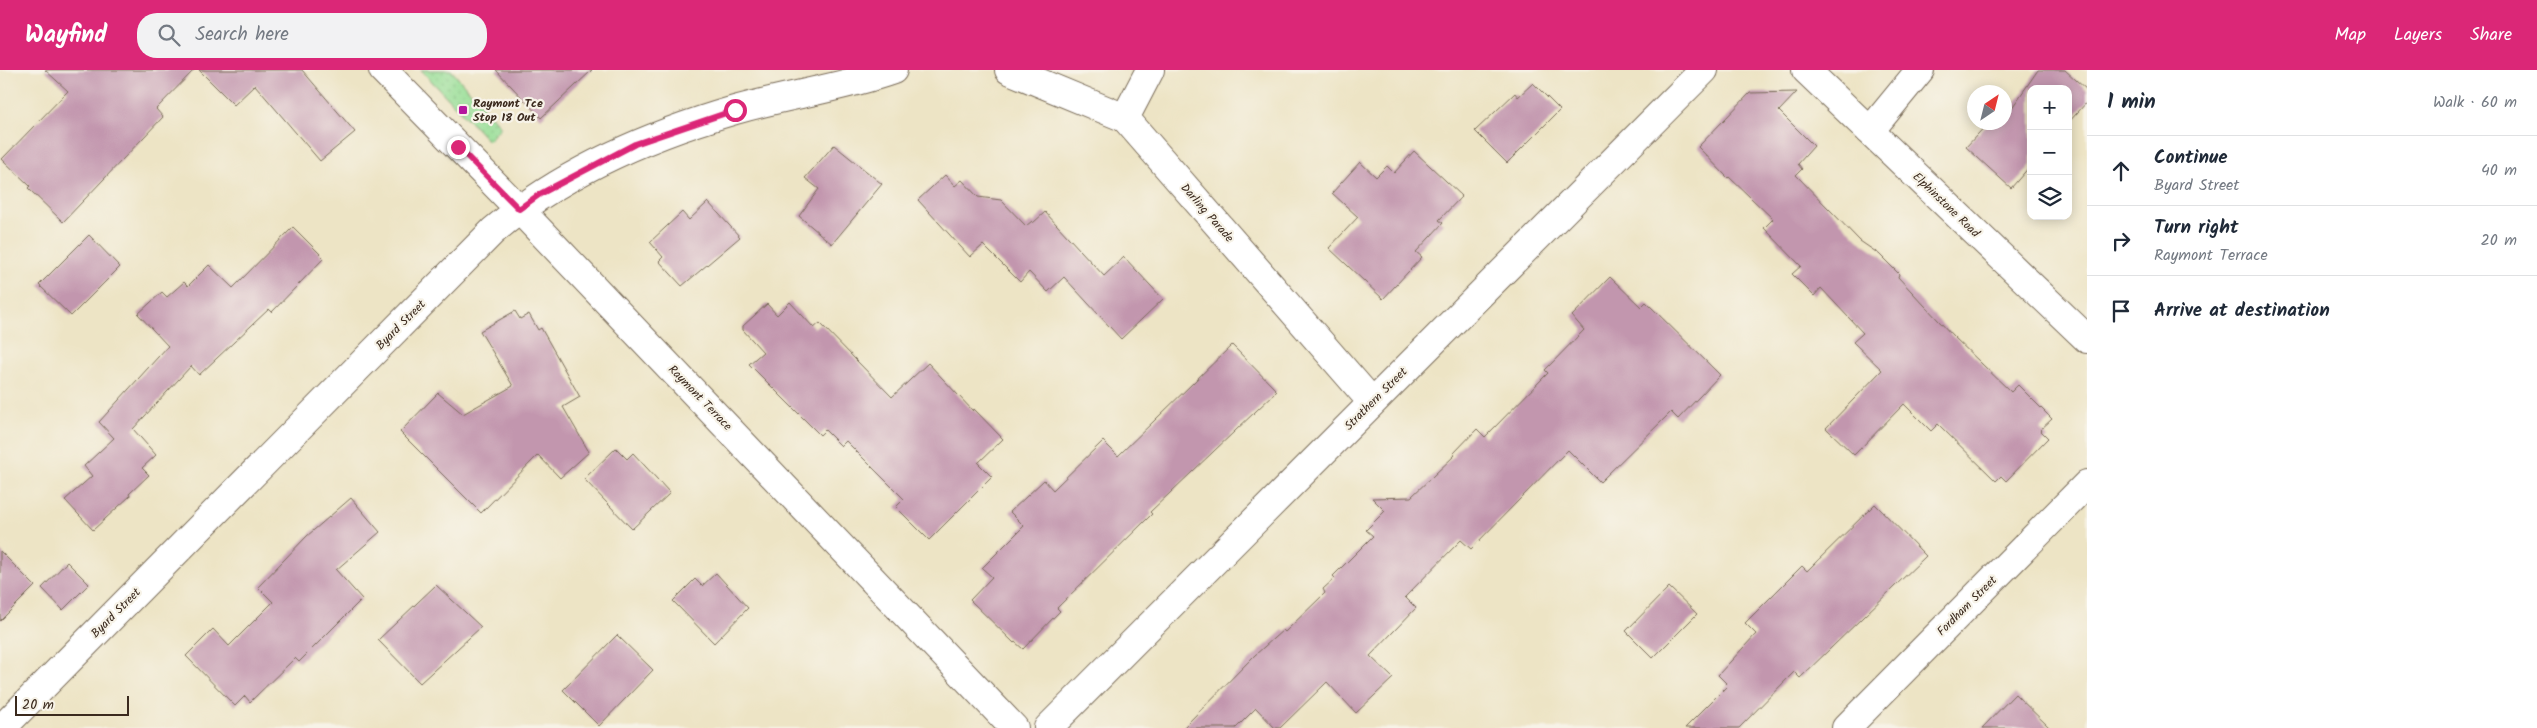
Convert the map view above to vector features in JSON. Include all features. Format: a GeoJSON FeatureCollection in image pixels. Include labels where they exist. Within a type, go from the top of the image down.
{"type":"FeatureCollection","features":[{"type":"Feature","properties":{"kind":"street","name":"Raymont Terrace"},"geometry":{"type":"LineString","coordinates":[[383,70],[519,209],[1014,728]]}},
{"type":"Feature","properties":{"kind":"street","name":"Byard Street"},"geometry":{"type":"LineString","coordinates":[[2,728],[493,231],[519,209],[540,194],[635,144],[735,110],[893,70]]}},
{"type":"Feature","properties":{"kind":"street","name":"Darling Parade"},"geometry":{"type":"LineString","coordinates":[[1009,70],[1125,118],[1372,402]]}},
{"type":"Feature","properties":{"kind":"street"},"geometry":{"type":"LineString","coordinates":[[1125,118],[1150,70]]}},
{"type":"Feature","properties":{"kind":"street","name":"Strathern Street"},"geometry":{"type":"LineString","coordinates":[[1048,728],[1704,70]]}},
{"type":"Feature","properties":{"kind":"street","name":"Elphinstone Road"},"geometry":{"type":"LineString","coordinates":[[1806,70],[2087,339]]}},
{"type":"Feature","properties":{"kind":"street"},"geometry":{"type":"LineString","coordinates":[[1870,131],[1920,70]]}},
{"type":"Feature","properties":{"kind":"street","name":"Fordham Street"},"geometry":{"type":"LineString","coordinates":[[1846,728],[2087,484]]}},
{"type":"Feature","properties":{"kind":"green space"},"geometry":{"type":"Polygon","coordinates":[[[421,70],[451,70],[501,127],[488,141],[421,70]]]}},
{"type":"Feature","properties":{"kind":"building"},"geometry":{"type":"Polygon","coordinates":[[[45,70],[194,70],[156,109],[163,117],[63,222],[2,159],[68,91],[45,70]]]}},
{"type":"Feature","properties":{"kind":"building"},"geometry":{"type":"Polygon","coordinates":[[[199,70],[302,70],[355,132],[320,161],[255,85],[234,105],[199,70]]]}},
{"type":"Feature","properties":{"kind":"building"},"geometry":{"type":"Polygon","coordinates":[[[496,70],[592,70],[541,118],[496,70]]]}},
{"type":"Feature","properties":{"kind":"building"},"geometry":{"type":"Polygon","coordinates":[[[2038,70],[2065,70],[2087,90],[2087,102],[2072,119],[2072,85],[2028,85],[2038,70]]]}},
{"type":"Feature","properties":{"kind":"building"},"geometry":{"type":"Polygon","coordinates":[[[1533,83],[1560,110],[1507,163],[1475,131],[1515,93],[1518,97],[1533,83]]]}},
{"type":"Feature","properties":{"kind":"building"},"geometry":{"type":"Polygon","coordinates":[[[2027,86],[2027,170],[2011,188],[1966,147],[1982,130],[2012,130],[2012,108],[2027,86]]]}},
{"type":"Feature","properties":{"kind":"building"},"geometry":{"type":"Polygon","coordinates":[[[1797,92],[1779,111],[1814,146],[1798,164],[1802,169],[1796,175],[1860,241],[1879,254],[1899,274],[1898,277],[1953,336],[2011,392],[2018,385],[2052,419],[2040,430],[2048,438],[2006,481],[2001,476],[1996,481],[1938,424],[1931,431],[1904,404],[1854,455],[1826,428],[1882,370],[1853,342],[1863,333],[1821,288],[1814,296],[1792,274],[1801,266],[1764,228],[1773,219],[1728,178],[1698,147],[1750,93],[1797,92]]]}},
{"type":"Feature","properties":{"kind":"building"},"geometry":{"type":"Polygon","coordinates":[[[834,145],[882,184],[832,244],[799,216],[819,189],[805,178],[834,145]]]}},
{"type":"Feature","properties":{"kind":"building"},"geometry":{"type":"Polygon","coordinates":[[[1414,151],[1462,196],[1439,220],[1443,223],[1416,252],[1422,257],[1383,299],[1329,248],[1358,217],[1332,193],[1360,162],[1376,177],[1387,166],[1394,173],[1414,151]]]}},
{"type":"Feature","properties":{"kind":"building"},"geometry":{"type":"Polygon","coordinates":[[[945,175],[955,186],[962,180],[978,197],[1001,200],[1026,226],[1032,221],[1033,223],[1045,212],[1104,276],[1124,257],[1163,299],[1121,339],[1064,277],[1048,292],[1029,272],[1020,282],[983,245],[970,257],[918,200],[945,175]]]}},
{"type":"Feature","properties":{"kind":"building"},"geometry":{"type":"Polygon","coordinates":[[[708,202],[740,237],[682,286],[659,261],[663,257],[650,242],[682,212],[689,220],[708,202]]]}},
{"type":"Feature","properties":{"kind":"building"},"geometry":{"type":"Polygon","coordinates":[[[293,227],[324,258],[272,312],[269,309],[199,375],[191,366],[133,429],[156,455],[142,468],[149,475],[129,494],[130,496],[93,530],[65,500],[92,476],[84,466],[114,438],[99,422],[168,346],[138,314],[162,292],[167,297],[184,282],[188,286],[209,265],[233,288],[293,227]]]}},
{"type":"Feature","properties":{"kind":"building"},"geometry":{"type":"Polygon","coordinates":[[[89,235],[120,267],[71,316],[39,285],[89,235]]]}},
{"type":"Feature","properties":{"kind":"building"},"geometry":{"type":"Polygon","coordinates":[[[1610,277],[1641,307],[1646,302],[1720,375],[1678,419],[1671,412],[1600,482],[1568,450],[1471,549],[1461,540],[1405,597],[1416,608],[1370,656],[1393,678],[1356,713],[1327,682],[1280,728],[1275,728],[1256,708],[1236,728],[1183,728],[1255,655],[1283,630],[1285,632],[1325,593],[1323,589],[1335,578],[1333,576],[1373,536],[1366,530],[1385,511],[1372,498],[1411,497],[1455,455],[1453,454],[1477,429],[1485,437],[1548,373],[1545,370],[1584,330],[1572,316],[1610,277]]]}},
{"type":"Feature","properties":{"kind":"building"},"geometry":{"type":"Polygon","coordinates":[[[790,302],[814,328],[820,323],[892,397],[928,363],[973,411],[974,409],[1003,439],[978,463],[992,477],[929,540],[896,507],[904,499],[846,441],[841,446],[825,430],[820,435],[749,364],[763,352],[743,330],[743,326],[767,304],[777,315],[790,302]]]}},
{"type":"Feature","properties":{"kind":"building"},"geometry":{"type":"Polygon","coordinates":[[[515,311],[520,319],[529,314],[538,330],[541,328],[580,397],[563,407],[589,452],[560,478],[538,455],[481,513],[400,432],[438,393],[463,414],[513,386],[480,331],[515,311]]]}},
{"type":"Feature","properties":{"kind":"building"},"geometry":{"type":"Polygon","coordinates":[[[1232,345],[1277,391],[1150,512],[1152,514],[1057,608],[1060,611],[1023,649],[1014,643],[970,600],[992,577],[982,568],[1024,526],[1010,512],[1044,480],[1053,490],[1103,441],[1118,456],[1232,345]]]}},
{"type":"Feature","properties":{"kind":"building"},"geometry":{"type":"Polygon","coordinates":[[[616,448],[627,459],[633,453],[670,493],[632,529],[584,479],[616,448]]]}},
{"type":"Feature","properties":{"kind":"building"},"geometry":{"type":"Polygon","coordinates":[[[351,498],[380,532],[336,570],[362,599],[299,662],[295,658],[250,702],[245,696],[235,706],[186,656],[213,629],[229,646],[273,602],[258,587],[307,536],[351,498]]]}},
{"type":"Feature","properties":{"kind":"building"},"geometry":{"type":"Polygon","coordinates":[[[1875,504],[1926,556],[1800,678],[1794,672],[1739,728],[1685,728],[1728,685],[1718,675],[1756,634],[1745,623],[1802,566],[1807,571],[1875,504]]]}},
{"type":"Feature","properties":{"kind":"building"},"geometry":{"type":"Polygon","coordinates":[[[0,551],[35,586],[0,621],[0,551]]]}},
{"type":"Feature","properties":{"kind":"building"},"geometry":{"type":"Polygon","coordinates":[[[67,562],[89,584],[63,610],[42,588],[67,562]]]}},
{"type":"Feature","properties":{"kind":"building"},"geometry":{"type":"Polygon","coordinates":[[[716,573],[748,608],[714,643],[673,601],[695,579],[702,586],[716,573]]]}},
{"type":"Feature","properties":{"kind":"building"},"geometry":{"type":"Polygon","coordinates":[[[436,585],[481,627],[420,683],[378,640],[436,585]]]}},
{"type":"Feature","properties":{"kind":"building"},"geometry":{"type":"Polygon","coordinates":[[[1669,587],[1697,614],[1653,658],[1626,631],[1669,587]]]}},
{"type":"Feature","properties":{"kind":"building"},"geometry":{"type":"Polygon","coordinates":[[[617,635],[653,670],[599,726],[563,690],[617,635]]]}},
{"type":"Feature","properties":{"kind":"building"},"geometry":{"type":"Polygon","coordinates":[[[2015,694],[2050,728],[1982,728],[2015,694]]]}},
{"type":"Feature","properties":{"kind":"place","name":"Raymont Tce Stop 18 Out"},"geometry":{"type":"Point","coordinates":[463,110]}},
{"type":"Feature","properties":{"kind":"route"},"geometry":{"type":"LineString","coordinates":[[458,147],[519,209],[540,194],[635,144],[735,110]]}}]}
